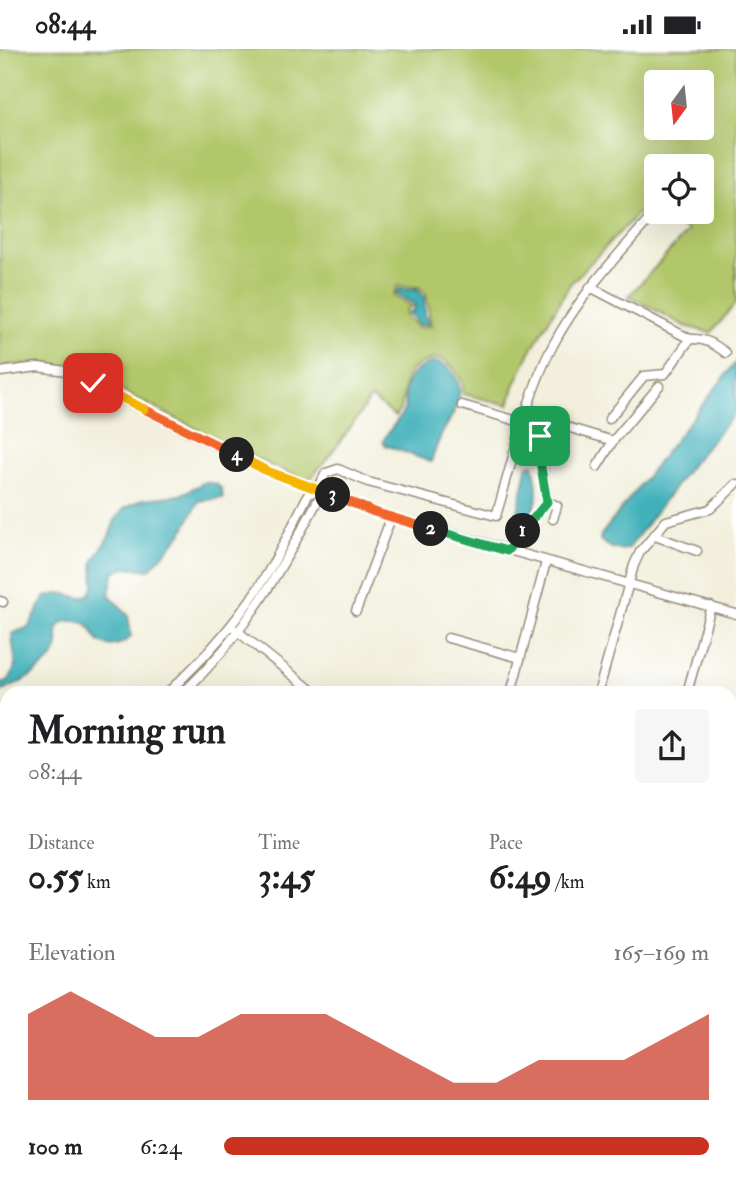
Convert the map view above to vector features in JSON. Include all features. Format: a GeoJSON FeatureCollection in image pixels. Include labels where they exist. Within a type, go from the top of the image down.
{"type":"FeatureCollection","features":[{"type":"Feature","properties":{"kind":"street"},"geometry":{"type":"LineString","coordinates":[[174,686],[230,626],[268,571],[308,495],[317,488],[326,473],[338,469],[368,482],[496,516],[524,423],[551,349],[590,287],[645,224]]}},
{"type":"Feature","properties":{"kind":"street"},"geometry":{"type":"LineString","coordinates":[[590,287],[690,338],[710,342],[726,353]]}},
{"type":"Feature","properties":{"kind":"street"},"geometry":{"type":"LineString","coordinates":[[609,419],[644,376],[665,374],[690,338]]}},
{"type":"Feature","properties":{"kind":"street"},"geometry":{"type":"LineString","coordinates":[[0,372],[38,367],[56,368],[76,375],[267,471],[391,518],[736,614]]}},
{"type":"Feature","properties":{"kind":"street"},"geometry":{"type":"LineString","coordinates":[[597,467],[613,441],[659,386]]}},
{"type":"Feature","properties":{"kind":"street"},"geometry":{"type":"LineString","coordinates":[[462,405],[524,423]]}},
{"type":"Feature","properties":{"kind":"street"},"geometry":{"type":"LineString","coordinates":[[507,551],[547,502],[540,461],[540,436],[544,420],[613,441]]}},
{"type":"Feature","properties":{"kind":"street"},"geometry":{"type":"LineString","coordinates":[[600,686],[640,552],[666,521],[710,509],[736,484]]}},
{"type":"Feature","properties":{"kind":"street"},"geometry":{"type":"LineString","coordinates":[[193,686],[239,633],[262,601],[320,496],[317,488]]}},
{"type":"Feature","properties":{"kind":"street"},"geometry":{"type":"LineString","coordinates":[[547,502],[557,506],[553,519]]}},
{"type":"Feature","properties":{"kind":"street"},"geometry":{"type":"LineString","coordinates":[[356,611],[391,518]]}},
{"type":"Feature","properties":{"kind":"street"},"geometry":{"type":"LineString","coordinates":[[655,536],[697,551]]}},
{"type":"Feature","properties":{"kind":"street"},"geometry":{"type":"LineString","coordinates":[[513,686],[547,562]]}},
{"type":"Feature","properties":{"kind":"street"},"geometry":{"type":"LineString","coordinates":[[689,686],[711,606]]}},
{"type":"Feature","properties":{"kind":"street"},"geometry":{"type":"LineString","coordinates":[[230,626],[306,686]]}},
{"type":"Feature","properties":{"kind":"street"},"geometry":{"type":"LineString","coordinates":[[447,638],[520,658]]}},
{"type":"Feature","properties":{"kind":"street"},"geometry":{"type":"LineString","coordinates":[[181,679],[186,686]]}},
{"type":"Feature","properties":{"kind":"green space"},"geometry":{"type":"Polygon","coordinates":[[[0,49],[736,49],[736,303],[711,333],[685,326],[629,296],[688,231],[677,224],[714,224],[714,154],[644,154],[644,207],[570,284],[530,352],[514,386],[509,405],[463,394],[461,380],[452,366],[440,359],[430,360],[411,371],[400,410],[395,417],[371,398],[308,481],[254,458],[88,374],[47,363],[0,366],[0,49]],[[397,286],[393,296],[412,306],[405,311],[407,318],[414,322],[417,328],[431,326],[426,293],[419,287],[397,286]]]}},
{"type":"Feature","properties":{"kind":"water"},"geometry":{"type":"Polygon","coordinates":[[[399,289],[418,290],[424,296],[425,314],[429,324],[418,325],[408,313],[414,310],[415,304],[395,294],[399,289]]]}},
{"type":"Feature","properties":{"kind":"water"},"geometry":{"type":"Polygon","coordinates":[[[434,362],[445,365],[453,373],[459,395],[431,462],[383,442],[404,411],[408,381],[419,369],[434,362]]]}},
{"type":"Feature","properties":{"kind":"water"},"geometry":{"type":"Polygon","coordinates":[[[736,362],[736,412],[694,461],[629,548],[617,549],[604,543],[600,540],[601,535],[736,362]]]}},
{"type":"Feature","properties":{"kind":"water"},"geometry":{"type":"Polygon","coordinates":[[[533,464],[537,482],[534,508],[524,521],[515,526],[527,468],[533,464]]]}},
{"type":"Feature","properties":{"kind":"water"},"geometry":{"type":"Polygon","coordinates":[[[205,482],[221,488],[223,498],[199,501],[182,533],[151,568],[147,570],[127,567],[114,572],[109,594],[128,615],[131,636],[119,644],[104,644],[96,638],[87,624],[66,621],[57,630],[56,652],[43,667],[16,685],[0,686],[0,683],[6,683],[14,671],[12,634],[29,627],[45,597],[62,593],[82,598],[89,595],[94,586],[93,562],[109,536],[115,520],[124,509],[143,499],[181,495],[205,482]]]}},
{"type":"Feature","properties":{"kind":"route"},"geometry":{"type":"LineString","coordinates":[[93,383],[267,471],[374,512],[507,551],[547,502],[540,461],[540,436]]}}]}
